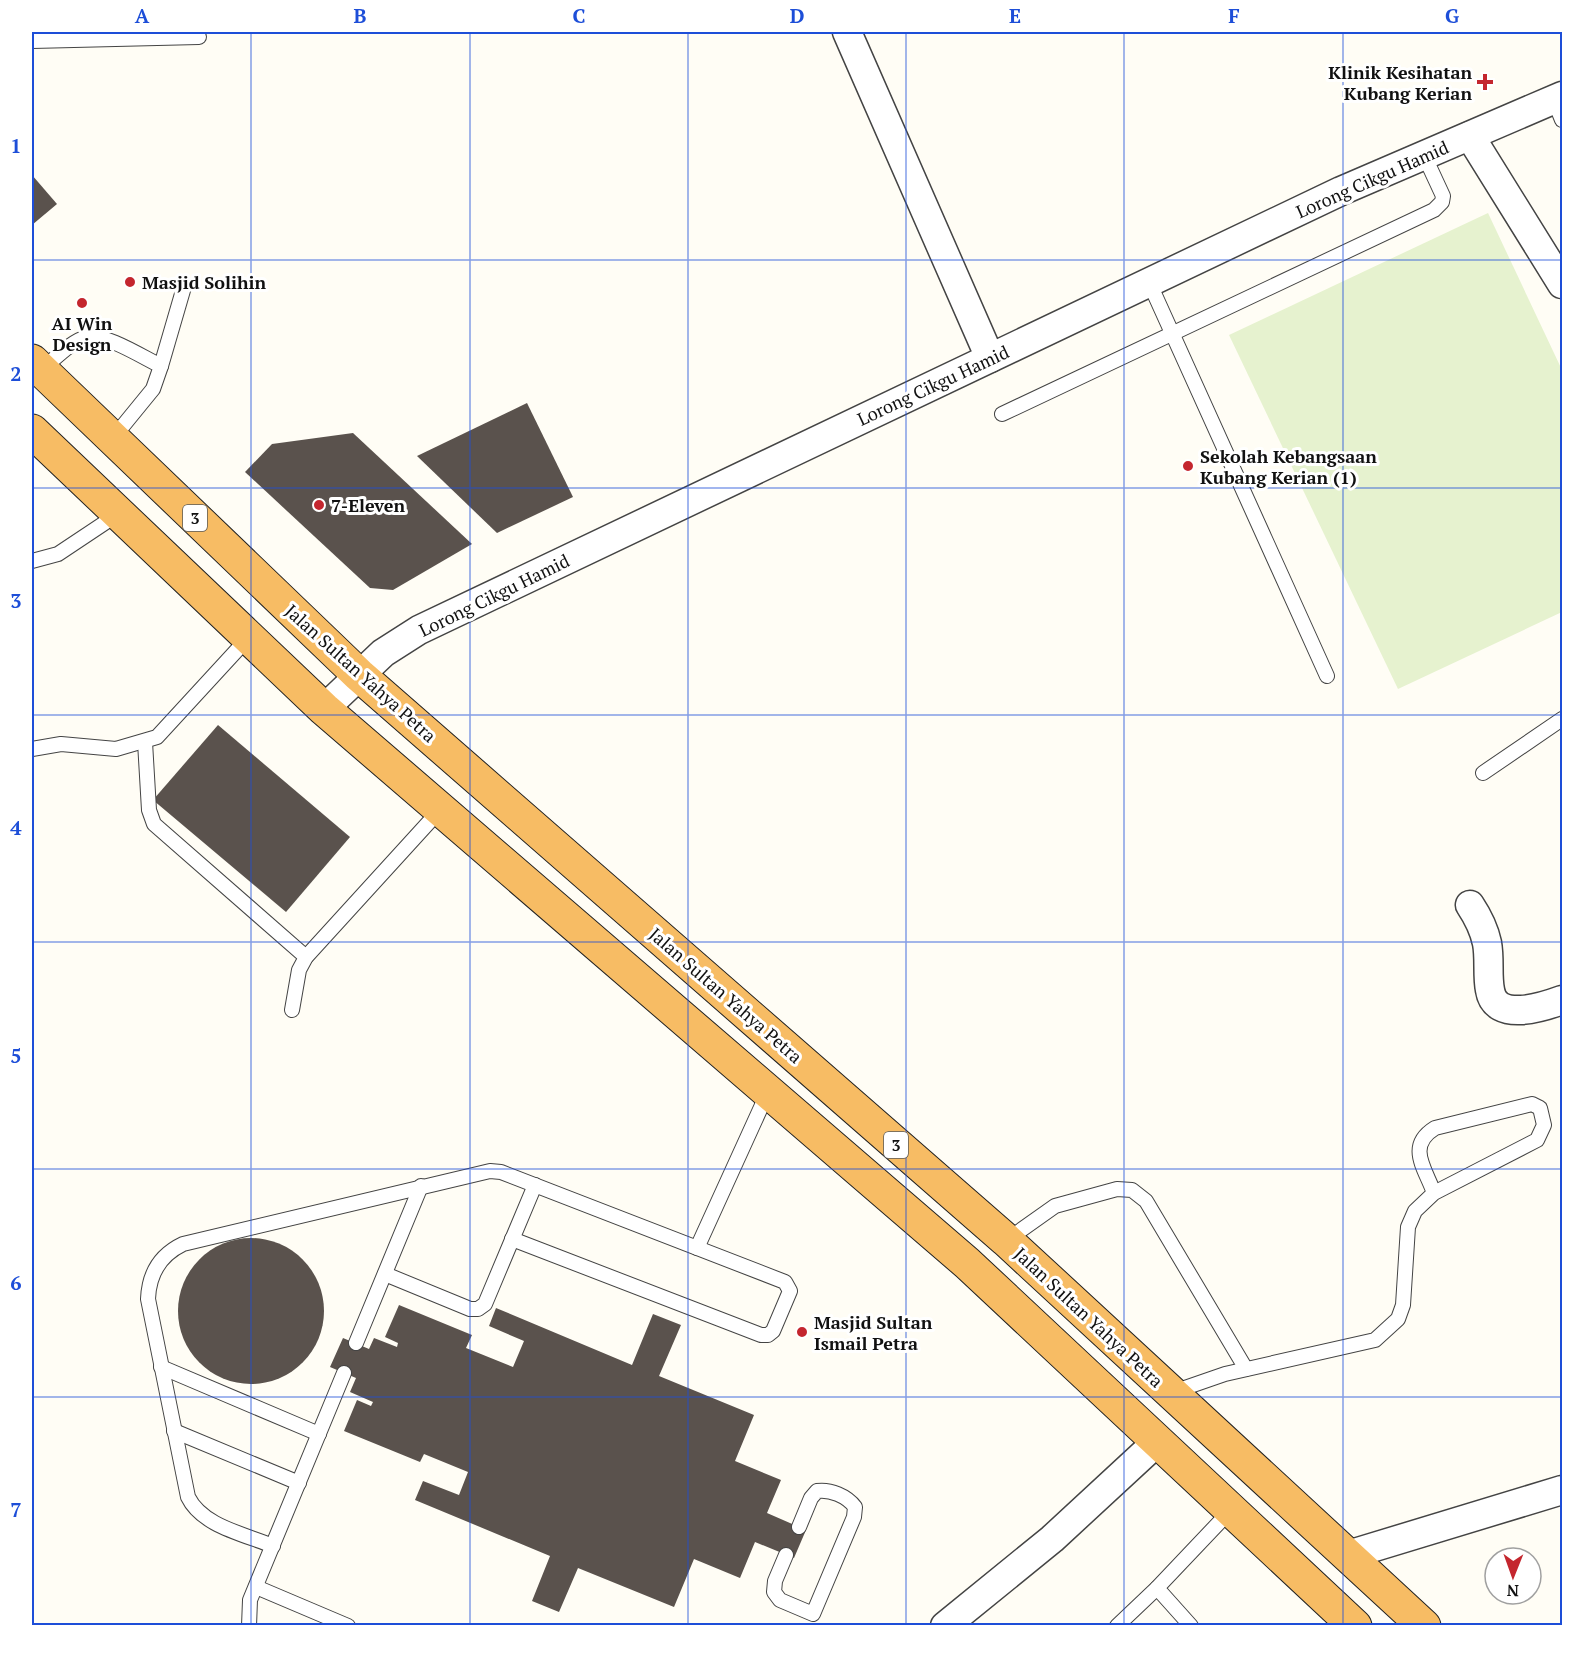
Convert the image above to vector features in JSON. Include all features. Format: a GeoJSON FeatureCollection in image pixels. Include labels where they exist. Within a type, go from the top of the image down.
{"type":"FeatureCollection","features":[{"type":"Feature","properties":{"kind":"highway","name":"Jalan Sultan Yahya Petra"},"geometry":{"type":"LineString","coordinates":[[36,365],[359,675],[1006,1240],[1424,1626]]}},
{"type":"Feature","properties":{"kind":"highway","name":"3"},"geometry":{"type":"LineString","coordinates":[[32,431],[324,709],[966,1263],[1355,1626]]}},
{"type":"Feature","properties":{"kind":"street"},"geometry":{"type":"LineString","coordinates":[[853,33],[990,358]]}},
{"type":"Feature","properties":{"kind":"street","name":"Lorong Cikgu Hamid"},"geometry":{"type":"LineString","coordinates":[[324,709],[383,653],[419,630],[1341,190],[1470,136],[1560,105]]}},
{"type":"Feature","properties":{"kind":"street"},"geometry":{"type":"LineString","coordinates":[[1470,136],[1563,284]]}},
{"type":"Feature","properties":{"kind":"street"},"geometry":{"type":"LineString","coordinates":[[1470,905],[1480,921],[1487,943],[1490,992],[1501,1006],[1524,1012],[1563,1000]]}},
{"type":"Feature","properties":{"kind":"street"},"geometry":{"type":"LineString","coordinates":[[945,1626],[1052,1539],[1158,1441]]}},
{"type":"Feature","properties":{"kind":"street"},"geometry":{"type":"LineString","coordinates":[[1348,1555],[1563,1490]]}},
{"type":"Feature","properties":{"kind":"lane"},"geometry":{"type":"LineString","coordinates":[[32,41],[199,37]]}},
{"type":"Feature","properties":{"kind":"lane"},"geometry":{"type":"LineString","coordinates":[[1002,414],[1434,210],[1442,202],[1443,196],[1424,155]]}},
{"type":"Feature","properties":{"kind":"lane"},"geometry":{"type":"LineString","coordinates":[[1149,282],[1327,676]]}},
{"type":"Feature","properties":{"kind":"lane"},"geometry":{"type":"LineString","coordinates":[[113,438],[153,389],[184,287]]}},
{"type":"Feature","properties":{"kind":"lane"},"geometry":{"type":"LineString","coordinates":[[36,365],[89,337],[102,338],[161,366]]}},
{"type":"Feature","properties":{"kind":"lane"},"geometry":{"type":"LineString","coordinates":[[32,561],[43,560],[58,554],[119,513]]}},
{"type":"Feature","properties":{"kind":"lane"},"geometry":{"type":"LineString","coordinates":[[32,750],[61,744],[116,749],[146,742],[168,729],[249,637]]}},
{"type":"Feature","properties":{"kind":"lane"},"geometry":{"type":"LineString","coordinates":[[1483,773],[1563,719]]}},
{"type":"Feature","properties":{"kind":"lane"},"geometry":{"type":"LineString","coordinates":[[146,742],[149,810],[154,824],[306,957]]}},
{"type":"Feature","properties":{"kind":"lane"},"geometry":{"type":"LineString","coordinates":[[292,1010],[299,970],[306,957],[440,810]]}},
{"type":"Feature","properties":{"kind":"lane"},"geometry":{"type":"LineString","coordinates":[[697,1248],[768,1092]]}},
{"type":"Feature","properties":{"kind":"lane"},"geometry":{"type":"LineString","coordinates":[[1172,1393],[1246,1369],[1375,1340],[1398,1319],[1403,1305],[1408,1227],[1415,1211],[1434,1193],[1537,1140],[1544,1125],[1540,1108],[1532,1104],[1435,1128],[1423,1136],[1418,1150],[1434,1193]]}},
{"type":"Feature","properties":{"kind":"lane"},"geometry":{"type":"LineString","coordinates":[[273,1546],[207,1519],[195,1510],[188,1497],[149,1311],[148,1287],[156,1266],[172,1249],[195,1240],[490,1171],[501,1172],[788,1284],[789,1294],[770,1334],[761,1335],[512,1239]]}},
{"type":"Feature","properties":{"kind":"lane"},"geometry":{"type":"LineString","coordinates":[[385,1274],[470,1309],[478,1310],[485,1304],[535,1185]]}},
{"type":"Feature","properties":{"kind":"lane"},"geometry":{"type":"LineString","coordinates":[[356,1343],[421,1186]]}},
{"type":"Feature","properties":{"kind":"lane"},"geometry":{"type":"LineString","coordinates":[[1006,1240],[1055,1206],[1117,1189],[1132,1190],[1146,1201],[1246,1369]]}},
{"type":"Feature","properties":{"kind":"lane"},"geometry":{"type":"LineString","coordinates":[[161,1367],[319,1434]]}},
{"type":"Feature","properties":{"kind":"lane"},"geometry":{"type":"LineString","coordinates":[[249,1626],[250,1600],[344,1373]]}},
{"type":"Feature","properties":{"kind":"lane"},"geometry":{"type":"LineString","coordinates":[[174,1431],[299,1483]]}},
{"type":"Feature","properties":{"kind":"lane"},"geometry":{"type":"LineString","coordinates":[[786,1555],[775,1581],[774,1592],[780,1600],[817,1620],[854,1517],[855,1506],[849,1500],[827,1491],[817,1491],[811,1498],[799,1527]]}},
{"type":"Feature","properties":{"kind":"lane"},"geometry":{"type":"LineString","coordinates":[[1117,1626],[1157,1588],[1231,1510]]}},
{"type":"Feature","properties":{"kind":"lane"},"geometry":{"type":"LineString","coordinates":[[256,1587],[348,1626]]}},
{"type":"Feature","properties":{"kind":"lane"},"geometry":{"type":"LineString","coordinates":[[1157,1588],[1191,1626]]}},
{"type":"Feature","properties":{"kind":"green space"},"geometry":{"type":"Polygon","coordinates":[[[1488,213],[1562,370],[1562,612],[1398,689],[1229,335],[1488,213]]]}},
{"type":"Feature","properties":{"kind":"building"},"geometry":{"type":"Polygon","coordinates":[[[32,175],[57,204],[32,225],[32,175]]]}},
{"type":"Feature","properties":{"kind":"building"},"geometry":{"type":"Polygon","coordinates":[[[527,403],[573,497],[497,533],[417,456],[527,403]]]}},
{"type":"Feature","properties":{"kind":"building"},"geometry":{"type":"Polygon","coordinates":[[[353,433],[472,544],[393,590],[370,588],[245,472],[272,444],[353,433]]]}},
{"type":"Feature","properties":{"kind":"building"},"geometry":{"type":"Polygon","coordinates":[[[218,725],[350,837],[286,912],[153,800],[218,725]]]}},
{"type":"Feature","properties":{"kind":"building"},"geometry":{"type":"Polygon","coordinates":[[[251,1238],[265,1239],[279,1244],[292,1250],[303,1259],[312,1270],[318,1283],[323,1297],[323,1325],[318,1339],[312,1352],[303,1363],[292,1372],[279,1378],[265,1383],[251,1384],[237,1383],[223,1378],[210,1372],[199,1363],[190,1352],[184,1339],[179,1325],[178,1311],[179,1297],[184,1283],[190,1270],[199,1259],[210,1250],[223,1244],[237,1239],[251,1238]]]}},
{"type":"Feature","properties":{"kind":"building"},"geometry":{"type":"Polygon","coordinates":[[[399,1305],[472,1335],[466,1348],[513,1367],[524,1341],[489,1326],[496,1308],[632,1365],[653,1314],[681,1325],[659,1376],[754,1415],[735,1461],[781,1480],[767,1513],[806,1530],[794,1558],[755,1542],[740,1578],[694,1559],[674,1607],[578,1568],[559,1612],[532,1601],[550,1556],[415,1500],[423,1481],[459,1495],[468,1472],[424,1454],[420,1462],[344,1431],[357,1400],[371,1406],[373,1402],[350,1392],[356,1378],[330,1367],[343,1338],[369,1349],[374,1338],[397,1347],[398,1343],[385,1337],[399,1305]]]}},
{"type":"Feature","properties":{"kind":"place","name":"Klinik Kesihatan Kubang Kerian"},"geometry":{"type":"Point","coordinates":[1485,82]}},
{"type":"Feature","properties":{"kind":"place","name":"Masjid Solihin"},"geometry":{"type":"Point","coordinates":[130,282]}},
{"type":"Feature","properties":{"kind":"place","name":"AI Win Design"},"geometry":{"type":"Point","coordinates":[82,303]}},
{"type":"Feature","properties":{"kind":"place","name":"Sekolah Kebangsaan Kubang Kerian (1)"},"geometry":{"type":"Point","coordinates":[1188,466]}},
{"type":"Feature","properties":{"kind":"place","name":"7-Eleven"},"geometry":{"type":"Point","coordinates":[319,505]}},
{"type":"Feature","properties":{"kind":"place","name":"Masjid Sultan Ismail Petra"},"geometry":{"type":"Point","coordinates":[802,1332]}}]}
